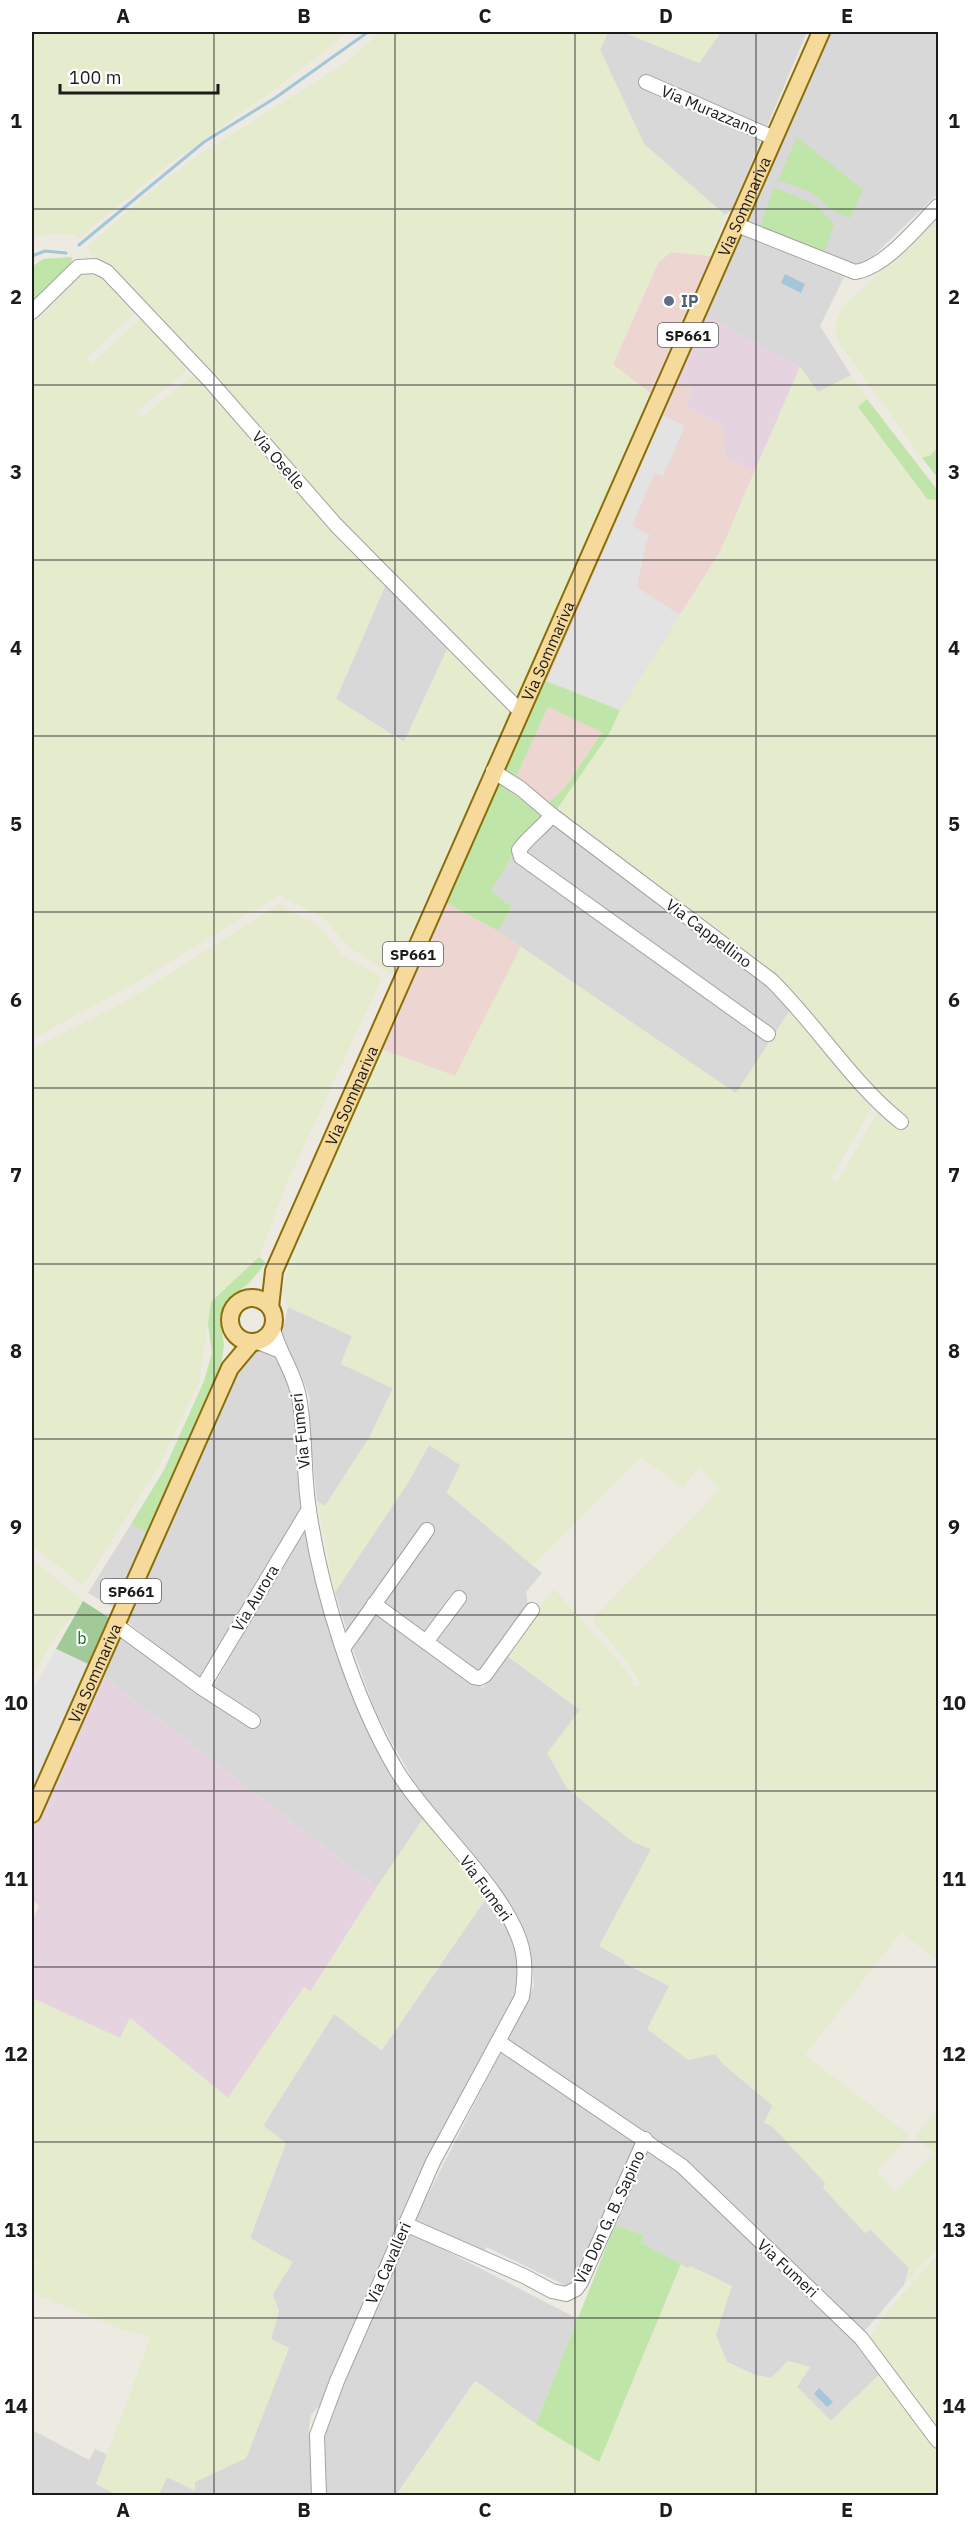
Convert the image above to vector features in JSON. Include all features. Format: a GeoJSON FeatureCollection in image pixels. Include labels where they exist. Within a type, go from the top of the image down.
{"type":"FeatureCollection","features":[{"type":"Feature","properties":{"kind":"main road","name":"Via Sommariva"},"geometry":{"type":"LineString","coordinates":[[270,1307],[274,1271],[821,32]]}},
{"type":"Feature","properties":{"kind":"main road","name":"Via Sommariva"},"geometry":{"type":"LineString","coordinates":[[248,1298],[274,1271]]}},
{"type":"Feature","properties":{"kind":"main road"},"geometry":{"type":"LineString","coordinates":[[248,1298],[258,1299],[270,1307],[275,1322],[268,1336],[255,1342],[240,1340],[229,1321],[233,1307],[248,1298]]}},
{"type":"Feature","properties":{"kind":"main road","name":"Via Sommariva"},"geometry":{"type":"LineString","coordinates":[[230,1368],[231,1328]]}},
{"type":"Feature","properties":{"kind":"main road","name":"Via Sommariva"},"geometry":{"type":"LineString","coordinates":[[32,1814],[230,1368],[255,1342]]}},
{"type":"Feature","properties":{"kind":"street","name":"Via Murazzano"},"geometry":{"type":"LineString","coordinates":[[646,82],[774,138]]}},
{"type":"Feature","properties":{"kind":"street"},"geometry":{"type":"LineString","coordinates":[[737,225],[855,272],[872,266],[892,252],[939,206]]}},
{"type":"Feature","properties":{"kind":"street","name":"Via Oselle"},"geometry":{"type":"LineString","coordinates":[[32,312],[78,267],[95,266],[107,273],[210,381],[336,525],[521,712]]}},
{"type":"Feature","properties":{"kind":"street","name":"Via Cappellino"},"geometry":{"type":"LineString","coordinates":[[493,771],[520,788],[552,815],[771,980],[796,1004],[877,1102],[901,1122]]}},
{"type":"Feature","properties":{"kind":"street"},"geometry":{"type":"LineString","coordinates":[[552,815],[524,843],[519,850],[520,857],[768,1034]]}},
{"type":"Feature","properties":{"kind":"street","name":"Via Fumeri"},"geometry":{"type":"LineString","coordinates":[[273,1329],[278,1350],[299,1396],[309,1509],[321,1577],[344,1647],[377,1733],[398,1772],[428,1815],[486,1884],[509,1917],[522,1947],[526,1974],[522,1997],[499,2042],[682,2166],[861,2338],[939,2441]]}},
{"type":"Feature","properties":{"kind":"street"},"geometry":{"type":"LineString","coordinates":[[255,1342],[278,1350]]}},
{"type":"Feature","properties":{"kind":"street","name":"Via Aurora"},"geometry":{"type":"LineString","coordinates":[[202,1688],[309,1509]]}},
{"type":"Feature","properties":{"kind":"street"},"geometry":{"type":"LineString","coordinates":[[344,1647],[427,1530]]}},
{"type":"Feature","properties":{"kind":"street"},"geometry":{"type":"LineString","coordinates":[[426,1642],[459,1598]]}},
{"type":"Feature","properties":{"kind":"street"},"geometry":{"type":"LineString","coordinates":[[374,1604],[474,1677],[480,1678],[485,1675],[532,1610]]}},
{"type":"Feature","properties":{"kind":"street"},"geometry":{"type":"LineString","coordinates":[[116,1625],[202,1688],[254,1721]]}},
{"type":"Feature","properties":{"kind":"street","name":"Via Cavalleri"},"geometry":{"type":"LineString","coordinates":[[319,2496],[317,2435],[337,2381],[433,2162],[499,2042]]}},
{"type":"Feature","properties":{"kind":"street","name":"Via Don G. B. Sapino"},"geometry":{"type":"LineString","coordinates":[[405,2224],[524,2276],[552,2291],[566,2294],[576,2289],[581,2282],[645,2139]]}},
{"type":"Feature","properties":{"kind":"shaded area"},"geometry":{"type":"Polygon","coordinates":[[[608,32],[623,32],[699,63],[721,32],[807,32],[731,211],[725,215],[644,144],[600,50],[608,32]]]}},
{"type":"Feature","properties":{"kind":"shaded area"},"geometry":{"type":"Polygon","coordinates":[[[829,32],[938,32],[938,194],[869,260],[856,265],[846,264],[746,222],[829,32]]]}},
{"type":"Feature","properties":{"kind":"shaded area"},"geometry":{"type":"Polygon","coordinates":[[[741,235],[844,277],[820,326],[851,375],[818,392],[800,367],[704,315],[741,235]]]}},
{"type":"Feature","properties":{"kind":"shaded area"},"geometry":{"type":"Polygon","coordinates":[[[670,252],[711,256],[650,393],[613,365],[658,263],[670,252]]]}},
{"type":"Feature","properties":{"kind":"shaded area"},"geometry":{"type":"Polygon","coordinates":[[[704,315],[800,367],[755,470],[725,458],[723,430],[720,424],[684,406],[693,388],[674,380],[704,315]]]}},
{"type":"Feature","properties":{"kind":"shaded area"},"geometry":{"type":"Polygon","coordinates":[[[674,380],[693,388],[684,406],[720,424],[723,430],[725,458],[755,470],[721,550],[620,710],[543,680],[674,380]]]}},
{"type":"Feature","properties":{"kind":"shaded area"},"geometry":{"type":"Polygon","coordinates":[[[663,415],[685,426],[663,476],[655,473],[632,526],[650,535],[637,587],[680,615],[620,710],[547,681],[663,415]]]}},
{"type":"Feature","properties":{"kind":"shaded area"},"geometry":{"type":"Polygon","coordinates":[[[386,584],[449,645],[404,742],[336,699],[386,584]]]}},
{"type":"Feature","properties":{"kind":"shaded area"},"geometry":{"type":"Polygon","coordinates":[[[548,707],[602,731],[564,789],[547,804],[515,779],[548,707]]]}},
{"type":"Feature","properties":{"kind":"shaded area"},"geometry":{"type":"Polygon","coordinates":[[[544,814],[774,987],[792,1007],[736,1094],[498,931],[512,907],[491,891],[522,839],[544,814]]]}},
{"type":"Feature","properties":{"kind":"shaded area"},"geometry":{"type":"Polygon","coordinates":[[[445,902],[498,931],[521,947],[455,1076],[381,1049],[445,902]]]}},
{"type":"Feature","properties":{"kind":"shaded area"},"geometry":{"type":"Polygon","coordinates":[[[288,1307],[352,1336],[341,1364],[393,1388],[369,1438],[325,1506],[317,1501],[309,1423],[310,1398],[302,1377],[281,1338],[288,1307]]]}},
{"type":"Feature","properties":{"kind":"shaded area"},"geometry":{"type":"Polygon","coordinates":[[[257,1348],[268,1349],[278,1359],[292,1386],[305,1509],[202,1681],[125,1620],[242,1360],[257,1348]]]}},
{"type":"Feature","properties":{"kind":"shaded area"},"geometry":{"type":"Polygon","coordinates":[[[429,1445],[461,1465],[447,1493],[542,1573],[526,1592],[528,1607],[480,1673],[375,1596],[347,1631],[335,1592],[407,1484],[429,1445]]]}},
{"type":"Feature","properties":{"kind":"shaded area"},"geometry":{"type":"Polygon","coordinates":[[[307,1521],[319,1593],[340,1650],[425,1816],[377,1887],[100,1674],[121,1630],[207,1698],[307,1521]]]}},
{"type":"Feature","properties":{"kind":"shaded area"},"geometry":{"type":"Polygon","coordinates":[[[131,1524],[148,1533],[114,1608],[88,1593],[131,1524]]]}},
{"type":"Feature","properties":{"kind":"shaded area"},"geometry":{"type":"Polygon","coordinates":[[[379,1612],[483,1688],[506,1655],[580,1710],[548,1753],[567,1788],[633,1842],[651,1849],[624,1963],[669,1986],[722,2063],[773,2106],[764,2122],[773,2127],[826,2183],[865,2233],[870,2229],[909,2268],[904,2285],[863,2333],[726,2206],[508,2041],[511,2028],[534,1986],[531,1954],[515,1916],[413,1780],[376,1713],[351,1644],[379,1612]]]}},
{"type":"Feature","properties":{"kind":"shaded area"},"geometry":{"type":"Polygon","coordinates":[[[56,1649],[90,1665],[32,1799],[32,1691],[56,1649]]]}},
{"type":"Feature","properties":{"kind":"shaded area"},"geometry":{"type":"Polygon","coordinates":[[[100,1674],[377,1887],[310,1992],[304,1987],[228,2098],[130,2018],[120,2038],[32,1998],[32,1920],[39,1906],[32,1900],[32,1831],[100,1674]]]}},
{"type":"Feature","properties":{"kind":"shaded area"},"geometry":{"type":"Polygon","coordinates":[[[489,1894],[510,1926],[521,1955],[520,1999],[479,2069],[327,2398],[311,2415],[309,2428],[315,2495],[158,2496],[167,2477],[195,2490],[195,2482],[246,2458],[289,2348],[271,2339],[279,2311],[250,2238],[286,2143],[263,2126],[334,2014],[382,2050],[489,1894]]]}},
{"type":"Feature","properties":{"kind":"shaded area"},"geometry":{"type":"Polygon","coordinates":[[[503,2048],[638,2139],[573,2289],[486,2247],[483,2254],[414,2222],[503,2048]]]}},
{"type":"Feature","properties":{"kind":"shaded area"},"geometry":{"type":"Polygon","coordinates":[[[649,2146],[848,2328],[882,2372],[831,2421],[797,2387],[810,2367],[788,2361],[771,2378],[755,2375],[727,2362],[687,2268],[641,2243],[644,2235],[615,2225],[649,2146]]]}},
{"type":"Feature","properties":{"kind":"shaded area"},"geometry":{"type":"Polygon","coordinates":[[[408,2231],[578,2319],[536,2424],[475,2381],[396,2495],[326,2495],[323,2441],[329,2421],[408,2231]]]}},
{"type":"Feature","properties":{"kind":"shaded area"},"geometry":{"type":"Polygon","coordinates":[[[32,2430],[89,2460],[95,2449],[108,2455],[96,2484],[117,2495],[32,2495],[32,2430]]]}},
{"type":"Feature","properties":{"kind":"green space"},"geometry":{"type":"Polygon","coordinates":[[[32,32],[348,32],[283,83],[166,166],[78,239],[76,235],[56,233],[32,239],[32,32]]]}},
{"type":"Feature","properties":{"kind":"green space"},"geometry":{"type":"Polygon","coordinates":[[[379,32],[608,32],[600,50],[644,144],[725,215],[711,256],[671,252],[658,263],[613,364],[650,393],[519,695],[509,691],[328,506],[158,314],[117,273],[92,255],[88,246],[152,190],[197,156],[341,66],[379,32]]]}},
{"type":"Feature","properties":{"kind":"green space"},"geometry":{"type":"Polygon","coordinates":[[[623,32],[721,32],[699,63],[623,32]]]}},
{"type":"Feature","properties":{"kind":"green space"},"geometry":{"type":"Polygon","coordinates":[[[797,137],[863,190],[850,218],[832,210],[811,192],[778,180],[797,137]]]}},
{"type":"Feature","properties":{"kind":"green space"},"geometry":{"type":"Polygon","coordinates":[[[774,187],[814,204],[834,224],[825,252],[760,227],[774,187]]]}},
{"type":"Feature","properties":{"kind":"green space"},"geometry":{"type":"Polygon","coordinates":[[[938,218],[938,447],[931,455],[922,458],[840,344],[835,333],[838,317],[843,307],[938,218]]]}},
{"type":"Feature","properties":{"kind":"green space"},"geometry":{"type":"Polygon","coordinates":[[[72,257],[71,263],[62,276],[32,306],[32,267],[43,259],[72,257]]]}},
{"type":"Feature","properties":{"kind":"green space"},"geometry":{"type":"Polygon","coordinates":[[[90,272],[102,275],[136,312],[86,358],[91,364],[140,319],[146,319],[186,362],[185,372],[137,411],[142,417],[194,375],[386,584],[336,699],[404,742],[449,645],[511,710],[392,975],[349,947],[324,918],[279,895],[142,979],[32,1039],[32,319],[81,274],[90,272]]]}},
{"type":"Feature","properties":{"kind":"green space"},"geometry":{"type":"Polygon","coordinates":[[[800,367],[818,392],[851,375],[867,399],[858,408],[926,499],[938,500],[938,1961],[901,1932],[805,2055],[909,2135],[877,2172],[895,2192],[934,2154],[916,2136],[938,2108],[938,2248],[904,2285],[909,2268],[871,2229],[865,2233],[823,2188],[825,2183],[773,2127],[764,2122],[773,2105],[722,2063],[716,2054],[688,2060],[647,2029],[669,1986],[599,1946],[651,1849],[633,1842],[567,1788],[547,1753],[580,1710],[506,1655],[554,1589],[631,1676],[634,1687],[642,1686],[629,1664],[592,1620],[720,1489],[699,1467],[683,1488],[641,1457],[533,1566],[447,1492],[460,1465],[429,1445],[407,1484],[335,1592],[317,1501],[325,1506],[369,1438],[393,1389],[341,1363],[352,1336],[288,1307],[282,1291],[300,1228],[381,1049],[455,1076],[521,947],[736,1093],[792,1007],[868,1094],[871,1108],[830,1180],[837,1182],[878,1112],[883,1110],[904,1129],[910,1126],[877,1094],[832,1043],[800,1000],[555,812],[609,734],[620,710],[721,550],[800,367]]]}},
{"type":"Feature","properties":{"kind":"green space"},"geometry":{"type":"Polygon","coordinates":[[[867,399],[938,491],[938,500],[927,499],[858,407],[867,399]]]}},
{"type":"Feature","properties":{"kind":"green space"},"geometry":{"type":"Polygon","coordinates":[[[938,447],[938,478],[922,458],[931,455],[938,447]]]}},
{"type":"Feature","properties":{"kind":"green space"},"geometry":{"type":"Polygon","coordinates":[[[543,680],[620,710],[609,734],[555,812],[547,804],[564,789],[602,732],[548,707],[515,779],[503,771],[543,680]]]}},
{"type":"Feature","properties":{"kind":"green space"},"geometry":{"type":"Polygon","coordinates":[[[498,783],[544,814],[522,839],[491,891],[512,907],[498,931],[445,902],[498,783]]]}},
{"type":"Feature","properties":{"kind":"green space"},"geometry":{"type":"Polygon","coordinates":[[[279,904],[317,925],[343,956],[382,977],[286,1185],[259,1257],[211,1302],[199,1382],[160,1464],[83,1586],[32,1545],[32,1049],[125,1002],[279,904]]]}},
{"type":"Feature","properties":{"kind":"green space"},"geometry":{"type":"Polygon","coordinates":[[[259,1257],[266,1263],[248,1284],[228,1299],[220,1319],[224,1345],[220,1373],[148,1533],[131,1524],[164,1470],[204,1381],[212,1353],[208,1324],[211,1302],[259,1257]]]}},
{"type":"Feature","properties":{"kind":"green space"},"geometry":{"type":"Polygon","coordinates":[[[32,1559],[83,1601],[49,1646],[32,1678],[32,1559]]]}},
{"type":"Feature","properties":{"kind":"green space","name":"b"},"geometry":{"type":"Polygon","coordinates":[[[83,1601],[111,1619],[90,1665],[56,1649],[83,1601]]]}},
{"type":"Feature","properties":{"kind":"green space"},"geometry":{"type":"Polygon","coordinates":[[[425,1816],[489,1894],[381,2050],[334,2014],[263,2125],[286,2143],[250,2238],[293,2262],[272,2296],[279,2311],[271,2339],[289,2348],[246,2458],[195,2482],[195,2491],[167,2477],[158,2495],[117,2495],[96,2484],[151,2337],[126,2331],[37,2295],[32,2290],[32,2279],[37,2262],[32,2258],[32,1998],[120,2038],[130,2018],[228,2098],[304,1987],[311,1992],[425,1816]]]}},
{"type":"Feature","properties":{"kind":"green space"},"geometry":{"type":"Polygon","coordinates":[[[615,2225],[644,2235],[641,2243],[681,2264],[599,2462],[536,2424],[615,2225]]]}},
{"type":"Feature","properties":{"kind":"green space"},"geometry":{"type":"Polygon","coordinates":[[[938,2255],[938,2433],[868,2340],[896,2301],[938,2255]]]}},
{"type":"Feature","properties":{"kind":"green space"},"geometry":{"type":"Polygon","coordinates":[[[681,2264],[687,2268],[691,2266],[732,2286],[716,2335],[727,2362],[755,2375],[771,2378],[788,2361],[810,2367],[797,2387],[831,2421],[882,2372],[938,2449],[938,2495],[396,2496],[476,2381],[536,2424],[667,2302],[681,2264]]]}},
{"type":"Feature","properties":{"kind":"water"},"geometry":{"type":"Polygon","coordinates":[[[785,274],[805,284],[801,293],[781,283],[785,274]]]}},
{"type":"Feature","properties":{"kind":"water"},"geometry":{"type":"Polygon","coordinates":[[[819,2388],[833,2402],[827,2407],[814,2394],[819,2388]]]}},
{"type":"Feature","properties":{"kind":"waterway"},"geometry":{"type":"LineString","coordinates":[[79,245],[204,142],[275,98],[368,32]]}},
{"type":"Feature","properties":{"kind":"waterway"},"geometry":{"type":"LineString","coordinates":[[32,256],[45,251],[66,253]]}},
{"type":"Feature","properties":{"kind":"place","name":"IP"},"geometry":{"type":"Point","coordinates":[669,301]}}]}
